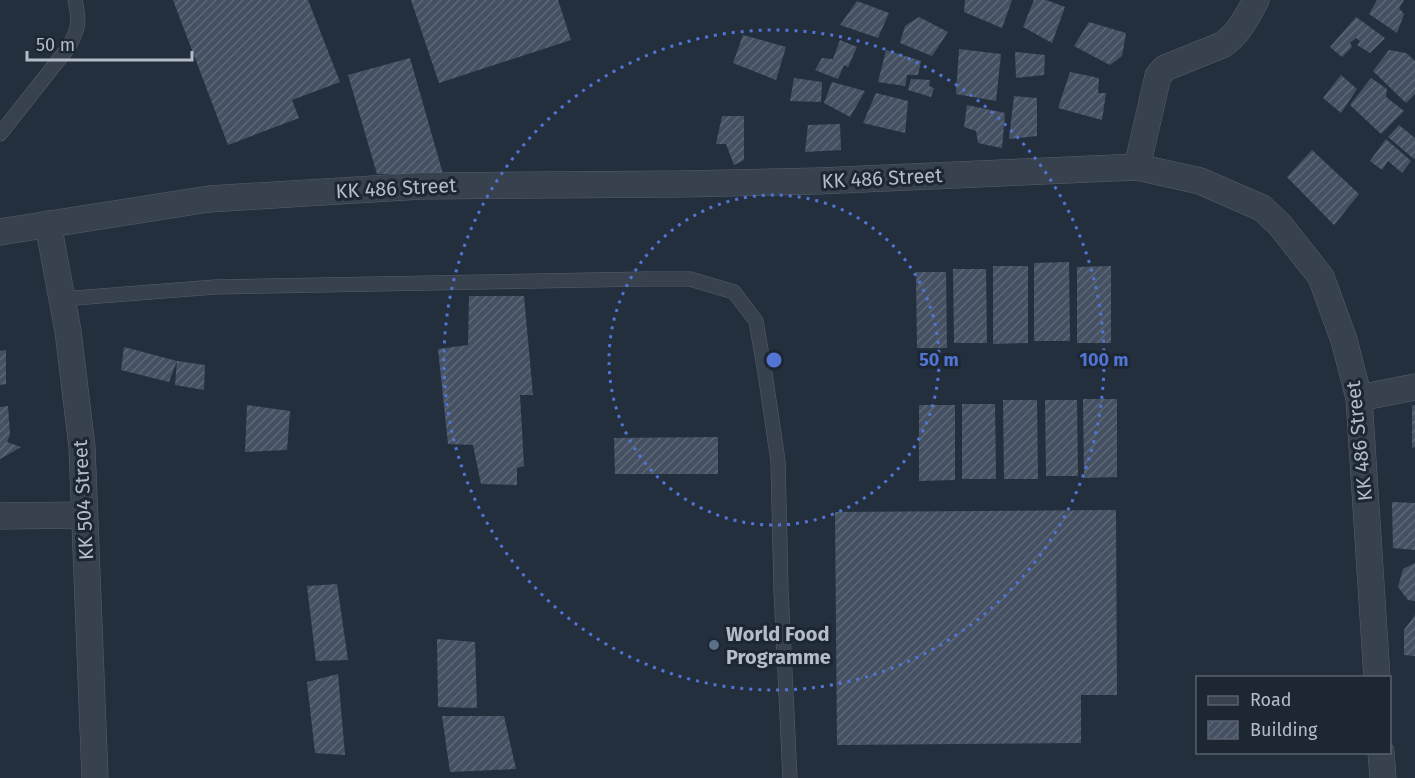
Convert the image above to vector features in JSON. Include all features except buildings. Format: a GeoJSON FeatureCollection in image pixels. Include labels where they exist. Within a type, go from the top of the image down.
{"type":"FeatureCollection","features":[{"type":"Feature","properties":{"kind":"street"},"geometry":{"type":"LineString","coordinates":[[1137,166],[1158,76],[1165,68],[1230,40],[1256,0]]}},
{"type":"Feature","properties":{"kind":"street","name":"KK 486 Street"},"geometry":{"type":"LineString","coordinates":[[0,232],[209,199],[422,186],[818,181],[1137,166],[1200,181],[1262,208],[1280,225],[1321,277],[1344,340],[1359,398],[1377,676]]}},
{"type":"Feature","properties":{"kind":"street","name":"KK 504 Street"},"geometry":{"type":"LineString","coordinates":[[48,224],[68,331],[82,447],[95,778]]}},
{"type":"Feature","properties":{"kind":"street"},"geometry":{"type":"LineString","coordinates":[[1359,398],[1415,387]]}},
{"type":"Feature","properties":{"kind":"street"},"geometry":{"type":"LineString","coordinates":[[0,516],[84,515]]}},
{"type":"Feature","properties":{"kind":"street"},"geometry":{"type":"LineString","coordinates":[[1382,754],[1383,778]]}},
{"type":"Feature","properties":{"kind":"lane"},"geometry":{"type":"LineString","coordinates":[[0,134],[68,48],[76,33],[79,18],[75,0]]}},
{"type":"Feature","properties":{"kind":"lane"},"geometry":{"type":"LineString","coordinates":[[62,299],[215,286],[644,279],[690,279],[734,292],[756,321],[778,461],[781,589],[790,778]]}},
{"type":"Feature","properties":{"kind":"place","name":"World Food Programme"},"geometry":{"type":"Point","coordinates":[714,645]}}]}
